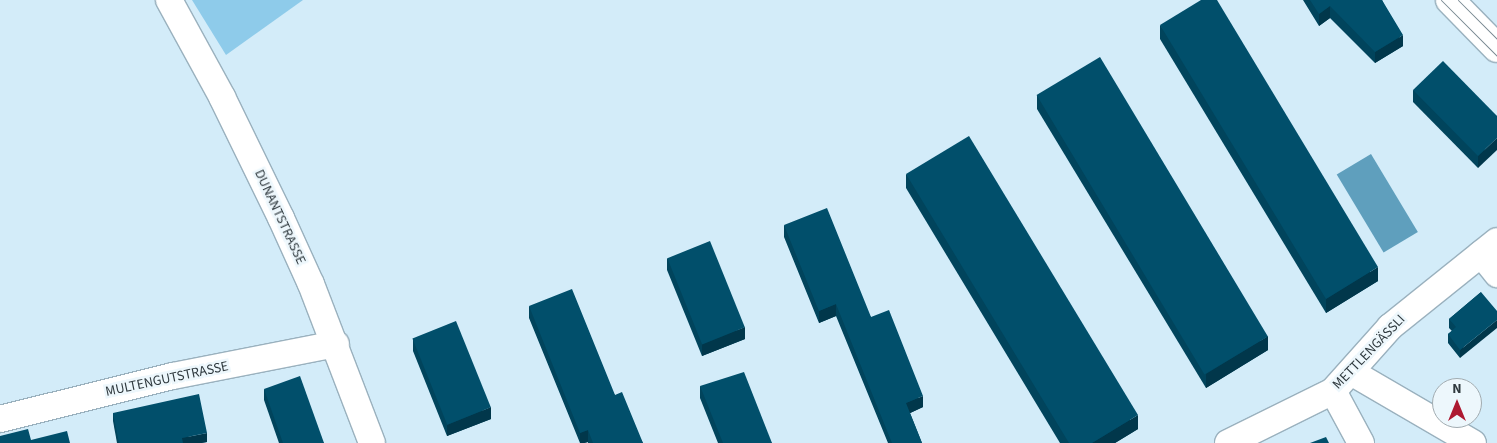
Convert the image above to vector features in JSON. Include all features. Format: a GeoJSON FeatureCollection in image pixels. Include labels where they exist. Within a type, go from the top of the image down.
{"type":"FeatureCollection","features":[{"type":"Feature","properties":{"kind":"main road"},"geometry":{"type":"LineString","coordinates":[[1450,0],[1497,48]]}},
{"type":"Feature","properties":{"kind":"street","name":"DUNANTSTRASSE"},"geometry":{"type":"LineString","coordinates":[[169,0],[222,97],[281,218],[336,344],[372,443]]}},
{"type":"Feature","properties":{"kind":"street"},"geometry":{"type":"LineString","coordinates":[[1489,247],[1497,274]]}},
{"type":"Feature","properties":{"kind":"street","name":"METTLENGÄSSLI"},"geometry":{"type":"LineString","coordinates":[[1228,443],[1333,390],[1390,327],[1489,247]]}},
{"type":"Feature","properties":{"kind":"street","name":"MULTENGUTSTRASSE"},"geometry":{"type":"LineString","coordinates":[[0,419],[173,376],[336,344]]}},
{"type":"Feature","properties":{"kind":"street"},"geometry":{"type":"LineString","coordinates":[[1351,372],[1473,443]]}},
{"type":"Feature","properties":{"kind":"street"},"geometry":{"type":"LineString","coordinates":[[1333,390],[1361,443]]}},
{"type":"Feature","properties":{"kind":"shaded area"},"geometry":{"type":"Polygon","coordinates":[[[192,0],[303,0],[226,55],[192,0]]]}},
{"type":"Feature","properties":{"kind":"shaded area"},"geometry":{"type":"Polygon","coordinates":[[[1371,154],[1418,232],[1384,253],[1337,175],[1371,154]]]}},
{"type":"Feature","properties":{"kind":"building"},"geometry":{"type":"Polygon","coordinates":[[[1201,0],[1217,0],[1378,267],[1326,299],[1160,25],[1201,0]]]}},
{"type":"Feature","properties":{"kind":"building"},"geometry":{"type":"Polygon","coordinates":[[[1310,0],[1382,0],[1403,35],[1375,52],[1330,6],[1319,14],[1310,0]]]}},
{"type":"Feature","properties":{"kind":"building"},"geometry":{"type":"Polygon","coordinates":[[[1100,57],[1268,336],[1204,375],[1037,95],[1100,57]]]}},
{"type":"Feature","properties":{"kind":"building"},"geometry":{"type":"Polygon","coordinates":[[[1443,61],[1497,116],[1497,138],[1478,156],[1413,90],[1443,61]]]}},
{"type":"Feature","properties":{"kind":"building"},"geometry":{"type":"Polygon","coordinates":[[[969,136],[1138,415],[1092,443],[1069,443],[906,174],[969,136]]]}},
{"type":"Feature","properties":{"kind":"building"},"geometry":{"type":"Polygon","coordinates":[[[827,208],[871,317],[889,310],[923,396],[906,403],[922,443],[892,443],[836,304],[819,311],[784,225],[827,208]]]}},
{"type":"Feature","properties":{"kind":"building"},"geometry":{"type":"Polygon","coordinates":[[[710,241],[745,327],[702,344],[667,258],[710,241]]]}},
{"type":"Feature","properties":{"kind":"building"},"geometry":{"type":"Polygon","coordinates":[[[572,289],[615,395],[622,392],[643,443],[593,443],[588,430],[580,433],[529,306],[572,289]]]}},
{"type":"Feature","properties":{"kind":"building"},"geometry":{"type":"Polygon","coordinates":[[[1481,292],[1497,311],[1497,320],[1460,350],[1448,334],[1456,327],[1449,319],[1481,292]]]}},
{"type":"Feature","properties":{"kind":"building"},"geometry":{"type":"Polygon","coordinates":[[[456,321],[491,407],[447,425],[412,339],[456,321]]]}},
{"type":"Feature","properties":{"kind":"building"},"geometry":{"type":"Polygon","coordinates":[[[744,372],[772,443],[723,443],[700,386],[744,372]]]}},
{"type":"Feature","properties":{"kind":"building"},"geometry":{"type":"Polygon","coordinates":[[[300,376],[324,443],[283,443],[264,389],[300,376]]]}},
{"type":"Feature","properties":{"kind":"building"},"geometry":{"type":"Polygon","coordinates":[[[199,394],[207,433],[182,438],[183,443],[119,443],[113,413],[199,394]]]}},
{"type":"Feature","properties":{"kind":"building"},"geometry":{"type":"Polygon","coordinates":[[[28,429],[31,440],[67,431],[70,443],[0,443],[0,436],[28,429]]]}},
{"type":"Feature","properties":{"kind":"building"},"geometry":{"type":"Polygon","coordinates":[[[1326,437],[1329,443],[1310,443],[1326,437]]]}},
{"type":"Feature","properties":{"kind":"tram line"},"geometry":{"type":"LineString","coordinates":[[1441,0],[1497,56]]}},
{"type":"Feature","properties":{"kind":"tram line"},"geometry":{"type":"LineString","coordinates":[[1458,0],[1497,39]]}}]}
